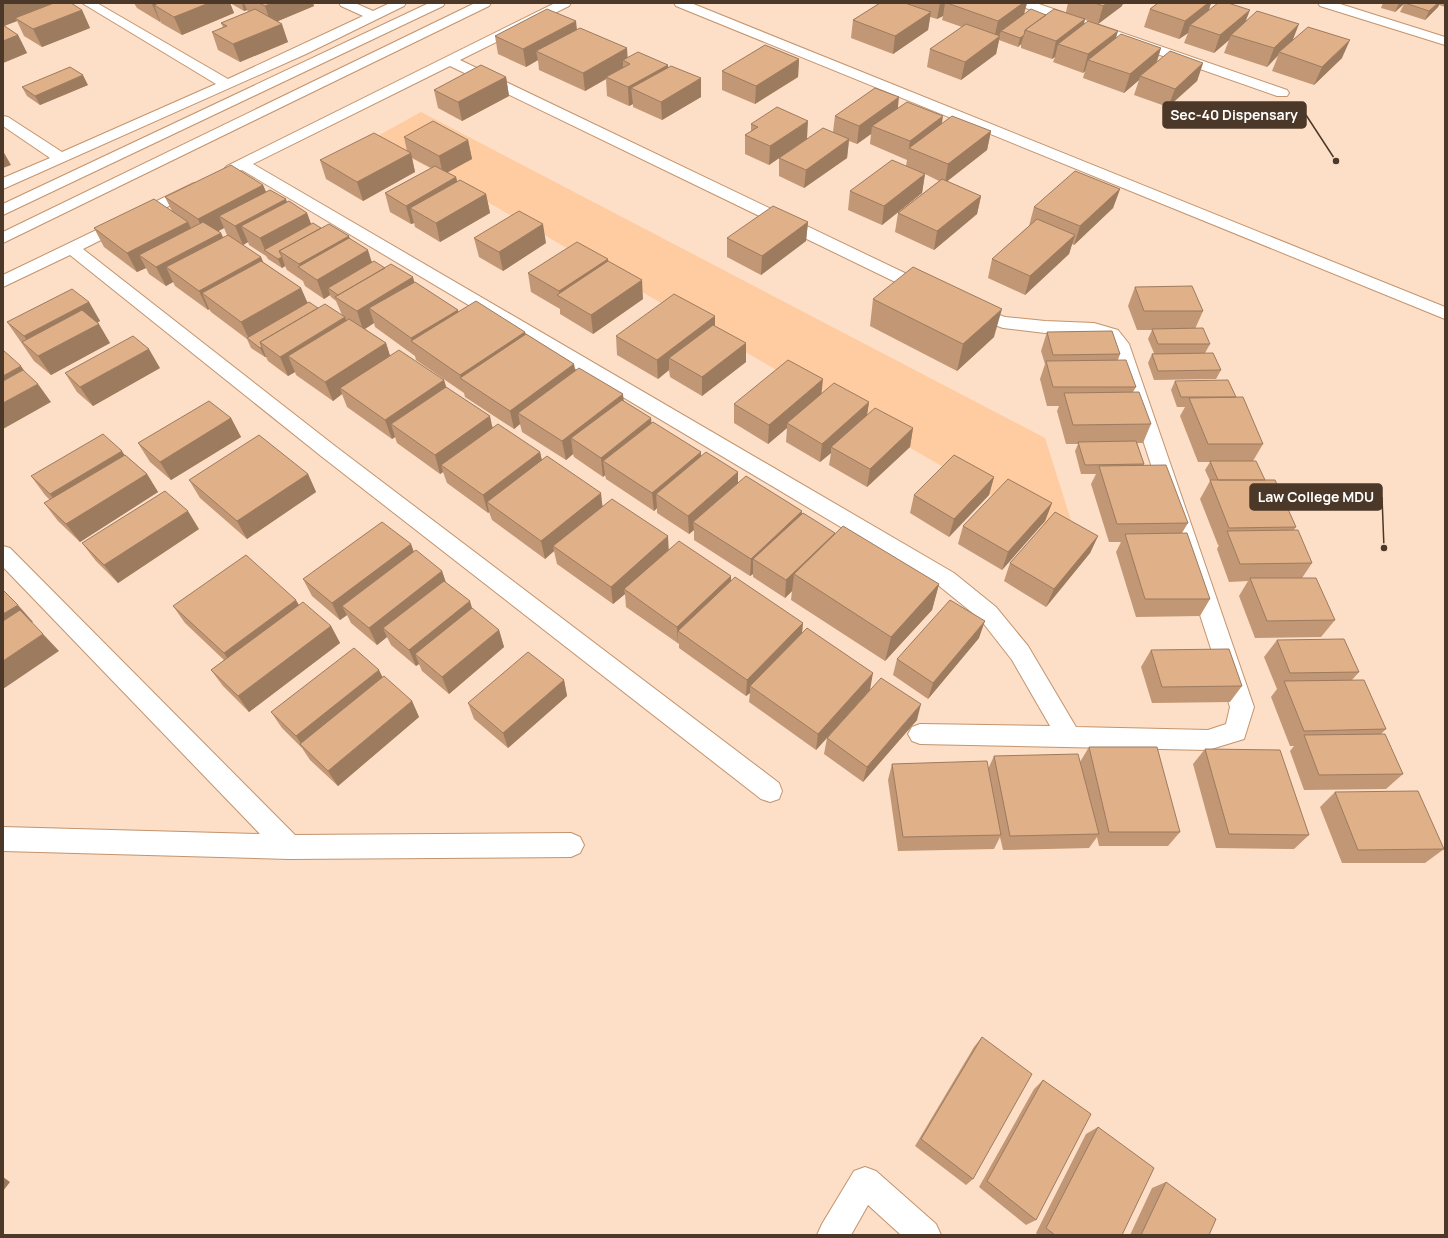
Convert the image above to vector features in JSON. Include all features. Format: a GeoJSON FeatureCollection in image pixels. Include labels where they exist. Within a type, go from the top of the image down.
{"type":"FeatureCollection","features":[{"type":"Feature","properties":{"kind":"street"},"geometry":{"type":"LineString","coordinates":[[88,3],[227,84]]}},
{"type":"Feature","properties":{"kind":"street"},"geometry":{"type":"LineString","coordinates":[[345,3],[373,16]]}},
{"type":"Feature","properties":{"kind":"street"},"geometry":{"type":"LineString","coordinates":[[3,184],[301,51],[400,3]]}},
{"type":"Feature","properties":{"kind":"street"},"geometry":{"type":"LineString","coordinates":[[3,210],[439,3]]}},
{"type":"Feature","properties":{"kind":"street"},"geometry":{"type":"LineString","coordinates":[[3,238],[485,3]]}},
{"type":"Feature","properties":{"kind":"street"},"geometry":{"type":"LineString","coordinates":[[220,175],[565,3]]}},
{"type":"Feature","properties":{"kind":"street"},"geometry":{"type":"LineString","coordinates":[[680,3],[1445,313]]}},
{"type":"Feature","properties":{"kind":"street"},"geometry":{"type":"LineString","coordinates":[[1024,3],[1282,93]]}},
{"type":"Feature","properties":{"kind":"street"},"geometry":{"type":"LineString","coordinates":[[1324,3],[1348,6],[1445,40]]}},
{"type":"Feature","properties":{"kind":"street"},"geometry":{"type":"LineString","coordinates":[[450,60],[947,300],[1003,322],[1045,327],[1094,329],[1112,334],[1120,344],[1242,707],[1236,732],[1208,740],[920,734]]}},
{"type":"Feature","properties":{"kind":"street"},"geometry":{"type":"LineString","coordinates":[[3,120],[60,158]]}},
{"type":"Feature","properties":{"kind":"street"},"geometry":{"type":"LineString","coordinates":[[242,164],[946,579],[988,613],[1020,654],[1069,737]]}},
{"type":"Feature","properties":{"kind":"street"},"geometry":{"type":"LineString","coordinates":[[3,282],[206,182]]}},
{"type":"Feature","properties":{"kind":"street"},"geometry":{"type":"LineString","coordinates":[[71,248],[322,446],[770,791]]}},
{"type":"Feature","properties":{"kind":"street"},"geometry":{"type":"LineString","coordinates":[[3,554],[289,847]]}},
{"type":"Feature","properties":{"kind":"street"},"geometry":{"type":"LineString","coordinates":[[3,839],[289,847],[571,845]]}},
{"type":"Feature","properties":{"kind":"street"},"geometry":{"type":"LineString","coordinates":[[833,1235],[865,1182],[925,1235]]}},
{"type":"Feature","properties":{"kind":"shaded area"},"geometry":{"type":"Polygon","coordinates":[[[421,112],[1045,438],[1079,546],[376,137],[421,112]]]}},
{"type":"Feature","properties":{"kind":"building"},"geometry":{"type":"Polygon","coordinates":[[[54,3],[71,3],[82,10],[33,29],[15,18],[54,3]]]}},
{"type":"Feature","properties":{"kind":"building"},"geometry":{"type":"Polygon","coordinates":[[[159,3],[209,3],[174,17],[154,5],[159,3]]]}},
{"type":"Feature","properties":{"kind":"building"},"geometry":{"type":"Polygon","coordinates":[[[259,3],[272,3],[265,6],[259,3]]]}},
{"type":"Feature","properties":{"kind":"building"},"geometry":{"type":"Polygon","coordinates":[[[880,3],[905,3],[931,12],[895,36],[853,20],[880,3]]]}},
{"type":"Feature","properties":{"kind":"building"},"geometry":{"type":"Polygon","coordinates":[[[947,3],[1023,3],[998,21],[947,3]]]}},
{"type":"Feature","properties":{"kind":"building"},"geometry":{"type":"Polygon","coordinates":[[[1095,3],[1107,3],[1103,6],[1095,3]]]}},
{"type":"Feature","properties":{"kind":"building"},"geometry":{"type":"Polygon","coordinates":[[[1158,3],[1208,3],[1185,21],[1150,9],[1158,3]]]}},
{"type":"Feature","properties":{"kind":"building"},"geometry":{"type":"Polygon","coordinates":[[[1218,3],[1228,3],[1250,10],[1220,35],[1190,25],[1218,3]]]}},
{"type":"Feature","properties":{"kind":"building"},"geometry":{"type":"Polygon","coordinates":[[[1405,3],[1438,3],[1429,11],[1405,3]]]}},
{"type":"Feature","properties":{"kind":"building"},"geometry":{"type":"Polygon","coordinates":[[[255,9],[282,24],[233,44],[212,32],[227,26],[221,23],[255,9]]]}},
{"type":"Feature","properties":{"kind":"building"},"geometry":{"type":"Polygon","coordinates":[[[547,9],[576,21],[523,49],[495,36],[547,9]]]}},
{"type":"Feature","properties":{"kind":"building"},"geometry":{"type":"Polygon","coordinates":[[[1031,9],[1046,15],[1025,30],[1024,35],[1020,38],[1001,31],[1031,9]]]}},
{"type":"Feature","properties":{"kind":"building"},"geometry":{"type":"Polygon","coordinates":[[[1054,9],[1085,19],[1056,41],[1025,30],[1054,9]]]}},
{"type":"Feature","properties":{"kind":"building"},"geometry":{"type":"Polygon","coordinates":[[[1257,11],[1299,24],[1274,48],[1231,35],[1257,11]]]}},
{"type":"Feature","properties":{"kind":"building"},"geometry":{"type":"Polygon","coordinates":[[[1088,21],[1118,31],[1088,54],[1058,44],[1088,21]]]}},
{"type":"Feature","properties":{"kind":"building"},"geometry":{"type":"Polygon","coordinates":[[[966,24],[1000,36],[965,62],[930,49],[966,24]]]}},
{"type":"Feature","properties":{"kind":"building"},"geometry":{"type":"Polygon","coordinates":[[[3,25],[18,35],[3,41],[3,25]]]}},
{"type":"Feature","properties":{"kind":"building"},"geometry":{"type":"Polygon","coordinates":[[[1308,27],[1350,40],[1322,67],[1279,52],[1308,27]]]}},
{"type":"Feature","properties":{"kind":"building"},"geometry":{"type":"Polygon","coordinates":[[[580,28],[627,48],[583,73],[536,51],[580,28]]]}},
{"type":"Feature","properties":{"kind":"building"},"geometry":{"type":"Polygon","coordinates":[[[1121,34],[1161,48],[1130,74],[1088,60],[1121,34]]]}},
{"type":"Feature","properties":{"kind":"building"},"geometry":{"type":"Polygon","coordinates":[[[765,45],[799,59],[756,86],[722,71],[765,45]]]}},
{"type":"Feature","properties":{"kind":"building"},"geometry":{"type":"Polygon","coordinates":[[[1170,51],[1203,63],[1175,89],[1140,76],[1170,51]]]}},
{"type":"Feature","properties":{"kind":"building"},"geometry":{"type":"Polygon","coordinates":[[[638,52],[668,65],[628,87],[606,77],[630,64],[623,60],[638,52]]]}},
{"type":"Feature","properties":{"kind":"building"},"geometry":{"type":"Polygon","coordinates":[[[481,65],[506,77],[458,102],[434,90],[481,65]]]}},
{"type":"Feature","properties":{"kind":"building"},"geometry":{"type":"Polygon","coordinates":[[[671,66],[701,78],[661,102],[631,88],[671,66]]]}},
{"type":"Feature","properties":{"kind":"building"},"geometry":{"type":"Polygon","coordinates":[[[70,67],[83,75],[35,96],[22,87],[70,67]]]}},
{"type":"Feature","properties":{"kind":"building"},"geometry":{"type":"Polygon","coordinates":[[[875,88],[899,97],[859,126],[835,116],[875,88]]]}},
{"type":"Feature","properties":{"kind":"building"},"geometry":{"type":"Polygon","coordinates":[[[907,102],[943,116],[910,141],[872,126],[907,102]]]}},
{"type":"Feature","properties":{"kind":"building"},"geometry":{"type":"Polygon","coordinates":[[[777,107],[808,121],[770,146],[745,135],[758,127],[751,124],[777,107]]]}},
{"type":"Feature","properties":{"kind":"building"},"geometry":{"type":"Polygon","coordinates":[[[952,116],[991,131],[948,164],[909,148],[952,116]]]}},
{"type":"Feature","properties":{"kind":"building"},"geometry":{"type":"Polygon","coordinates":[[[433,121],[468,140],[439,156],[404,137],[433,121]]]}},
{"type":"Feature","properties":{"kind":"building"},"geometry":{"type":"Polygon","coordinates":[[[823,128],[849,139],[806,170],[779,158],[823,128]]]}},
{"type":"Feature","properties":{"kind":"building"},"geometry":{"type":"Polygon","coordinates":[[[374,133],[411,153],[357,182],[320,160],[374,133]]]}},
{"type":"Feature","properties":{"kind":"building"},"geometry":{"type":"Polygon","coordinates":[[[892,160],[925,174],[884,206],[850,191],[892,160]]]}},
{"type":"Feature","properties":{"kind":"building"},"geometry":{"type":"Polygon","coordinates":[[[231,165],[263,185],[198,219],[165,197],[231,165]]]}},
{"type":"Feature","properties":{"kind":"building"},"geometry":{"type":"Polygon","coordinates":[[[435,166],[456,177],[406,206],[385,193],[435,166]]]}},
{"type":"Feature","properties":{"kind":"building"},"geometry":{"type":"Polygon","coordinates":[[[1075,171],[1120,189],[1080,226],[1034,207],[1075,171]]]}},
{"type":"Feature","properties":{"kind":"building"},"geometry":{"type":"Polygon","coordinates":[[[942,179],[981,196],[937,231],[898,213],[942,179]]]}},
{"type":"Feature","properties":{"kind":"building"},"geometry":{"type":"Polygon","coordinates":[[[460,180],[486,194],[436,223],[410,208],[460,180]]]}},
{"type":"Feature","properties":{"kind":"building"},"geometry":{"type":"Polygon","coordinates":[[[270,190],[286,199],[235,226],[219,216],[270,190]]]}},
{"type":"Feature","properties":{"kind":"building"},"geometry":{"type":"Polygon","coordinates":[[[154,199],[188,222],[127,253],[94,228],[154,199]]]}},
{"type":"Feature","properties":{"kind":"building"},"geometry":{"type":"Polygon","coordinates":[[[289,201],[307,213],[260,238],[241,226],[289,201]]]}},
{"type":"Feature","properties":{"kind":"building"},"geometry":{"type":"Polygon","coordinates":[[[773,206],[808,222],[762,256],[727,238],[773,206]]]}},
{"type":"Feature","properties":{"kind":"building"},"geometry":{"type":"Polygon","coordinates":[[[519,211],[543,224],[499,252],[474,238],[519,211]]]}},
{"type":"Feature","properties":{"kind":"building"},"geometry":{"type":"Polygon","coordinates":[[[1037,219],[1075,235],[1030,276],[992,259],[1037,219]]]}},
{"type":"Feature","properties":{"kind":"building"},"geometry":{"type":"Polygon","coordinates":[[[203,222],[221,233],[156,267],[139,255],[203,222]]]}},
{"type":"Feature","properties":{"kind":"building"},"geometry":{"type":"Polygon","coordinates":[[[313,223],[321,228],[279,251],[282,257],[278,259],[264,250],[313,223]]]}},
{"type":"Feature","properties":{"kind":"building"},"geometry":{"type":"Polygon","coordinates":[[[329,224],[349,236],[299,264],[279,251],[329,224]]]}},
{"type":"Feature","properties":{"kind":"building"},"geometry":{"type":"Polygon","coordinates":[[[228,235],[261,257],[199,291],[166,267],[228,235]]]}},
{"type":"Feature","properties":{"kind":"building"},"geometry":{"type":"Polygon","coordinates":[[[349,238],[368,250],[317,280],[298,267],[349,238]]]}},
{"type":"Feature","properties":{"kind":"building"},"geometry":{"type":"Polygon","coordinates":[[[577,242],[608,259],[559,291],[528,273],[577,242]]]}},
{"type":"Feature","properties":{"kind":"building"},"geometry":{"type":"Polygon","coordinates":[[[261,261],[301,288],[241,322],[202,293],[261,261]]]}},
{"type":"Feature","properties":{"kind":"building"},"geometry":{"type":"Polygon","coordinates":[[[374,261],[385,268],[338,295],[328,288],[374,261]]]}},
{"type":"Feature","properties":{"kind":"building"},"geometry":{"type":"Polygon","coordinates":[[[608,261],[642,280],[591,315],[557,295],[608,261]]]}},
{"type":"Feature","properties":{"kind":"building"},"geometry":{"type":"Polygon","coordinates":[[[391,264],[413,277],[357,311],[335,297],[391,264]]]}},
{"type":"Feature","properties":{"kind":"building"},"geometry":{"type":"Polygon","coordinates":[[[913,267],[1002,309],[963,344],[873,299],[913,267]]]}},
{"type":"Feature","properties":{"kind":"building"},"geometry":{"type":"Polygon","coordinates":[[[415,282],[458,310],[411,338],[369,308],[415,282]]]}},
{"type":"Feature","properties":{"kind":"building"},"geometry":{"type":"Polygon","coordinates":[[[1192,286],[1203,311],[1144,311],[1135,287],[1192,286]]]}},
{"type":"Feature","properties":{"kind":"building"},"geometry":{"type":"Polygon","coordinates":[[[72,289],[89,302],[24,336],[7,322],[72,289]]]}},
{"type":"Feature","properties":{"kind":"building"},"geometry":{"type":"Polygon","coordinates":[[[674,294],[715,316],[657,360],[616,336],[674,294]]]}},
{"type":"Feature","properties":{"kind":"building"},"geometry":{"type":"Polygon","coordinates":[[[476,301],[525,332],[460,375],[411,341],[476,301]]]}},
{"type":"Feature","properties":{"kind":"building"},"geometry":{"type":"Polygon","coordinates":[[[309,302],[318,308],[260,342],[262,347],[260,348],[247,338],[309,302]]]}},
{"type":"Feature","properties":{"kind":"building"},"geometry":{"type":"Polygon","coordinates":[[[325,304],[345,317],[280,357],[260,342],[325,304]]]}},
{"type":"Feature","properties":{"kind":"building"},"geometry":{"type":"Polygon","coordinates":[[[82,310],[99,324],[38,356],[22,342],[82,310]]]}},
{"type":"Feature","properties":{"kind":"building"},"geometry":{"type":"Polygon","coordinates":[[[349,319],[386,343],[325,382],[288,356],[349,319]]]}},
{"type":"Feature","properties":{"kind":"building"},"geometry":{"type":"Polygon","coordinates":[[[713,325],[746,343],[702,377],[669,358],[713,325]]]}},
{"type":"Feature","properties":{"kind":"building"},"geometry":{"type":"Polygon","coordinates":[[[1203,328],[1210,344],[1158,344],[1152,329],[1203,328]]]}},
{"type":"Feature","properties":{"kind":"building"},"geometry":{"type":"Polygon","coordinates":[[[1112,331],[1120,354],[1053,355],[1047,332],[1112,331]]]}},
{"type":"Feature","properties":{"kind":"building"},"geometry":{"type":"Polygon","coordinates":[[[526,334],[574,364],[510,411],[460,378],[526,334]]]}},
{"type":"Feature","properties":{"kind":"building"},"geometry":{"type":"Polygon","coordinates":[[[133,336],[149,349],[80,387],[65,373],[133,336]]]}},
{"type":"Feature","properties":{"kind":"building"},"geometry":{"type":"Polygon","coordinates":[[[3,350],[21,366],[3,376],[3,350]]]}},
{"type":"Feature","properties":{"kind":"building"},"geometry":{"type":"Polygon","coordinates":[[[399,350],[444,380],[385,420],[340,388],[399,350]]]}},
{"type":"Feature","properties":{"kind":"building"},"geometry":{"type":"Polygon","coordinates":[[[1213,353],[1221,370],[1158,371],[1152,354],[1213,353]]]}},
{"type":"Feature","properties":{"kind":"building"},"geometry":{"type":"Polygon","coordinates":[[[788,360],[823,379],[769,425],[734,404],[788,360]]]}},
{"type":"Feature","properties":{"kind":"building"},"geometry":{"type":"Polygon","coordinates":[[[1126,360],[1136,387],[1053,387],[1046,361],[1126,360]]]}},
{"type":"Feature","properties":{"kind":"building"},"geometry":{"type":"Polygon","coordinates":[[[579,368],[623,394],[562,441],[518,413],[579,368]]]}},
{"type":"Feature","properties":{"kind":"building"},"geometry":{"type":"Polygon","coordinates":[[[23,370],[38,384],[3,403],[3,381],[23,370]]]}},
{"type":"Feature","properties":{"kind":"building"},"geometry":{"type":"Polygon","coordinates":[[[1228,380],[1236,397],[1181,397],[1175,381],[1228,380]]]}},
{"type":"Feature","properties":{"kind":"building"},"geometry":{"type":"Polygon","coordinates":[[[834,383],[869,402],[822,444],[787,423],[834,383]]]}},
{"type":"Feature","properties":{"kind":"building"},"geometry":{"type":"Polygon","coordinates":[[[446,387],[490,416],[435,455],[391,424],[446,387]]]}},
{"type":"Feature","properties":{"kind":"building"},"geometry":{"type":"Polygon","coordinates":[[[1139,392],[1151,424],[1073,425],[1064,393],[1139,392]]]}},
{"type":"Feature","properties":{"kind":"building"},"geometry":{"type":"Polygon","coordinates":[[[1243,397],[1263,444],[1208,444],[1189,398],[1243,397]]]}},
{"type":"Feature","properties":{"kind":"building"},"geometry":{"type":"Polygon","coordinates":[[[622,400],[651,418],[601,458],[571,438],[622,400]]]}},
{"type":"Feature","properties":{"kind":"building"},"geometry":{"type":"Polygon","coordinates":[[[209,401],[231,418],[160,462],[138,443],[209,401]]]}},
{"type":"Feature","properties":{"kind":"building"},"geometry":{"type":"Polygon","coordinates":[[[875,408],[913,428],[870,469],[831,447],[875,408]]]}},
{"type":"Feature","properties":{"kind":"building"},"geometry":{"type":"Polygon","coordinates":[[[653,422],[701,452],[652,493],[603,461],[653,422]]]}},
{"type":"Feature","properties":{"kind":"building"},"geometry":{"type":"Polygon","coordinates":[[[498,424],[540,452],[483,495],[441,465],[498,424]]]}},
{"type":"Feature","properties":{"kind":"building"},"geometry":{"type":"Polygon","coordinates":[[[103,434],[122,451],[50,494],[31,476],[103,434]]]}},
{"type":"Feature","properties":{"kind":"building"},"geometry":{"type":"Polygon","coordinates":[[[259,435],[308,474],[237,521],[189,480],[259,435]]]}},
{"type":"Feature","properties":{"kind":"building"},"geometry":{"type":"Polygon","coordinates":[[[1136,441],[1144,464],[1085,465],[1078,442],[1136,441]]]}},
{"type":"Feature","properties":{"kind":"building"},"geometry":{"type":"Polygon","coordinates":[[[706,452],[738,472],[688,516],[656,494],[706,452]]]}},
{"type":"Feature","properties":{"kind":"building"},"geometry":{"type":"Polygon","coordinates":[[[125,455],[147,474],[66,524],[44,503],[125,455]]]}},
{"type":"Feature","properties":{"kind":"building"},"geometry":{"type":"Polygon","coordinates":[[[954,455],[994,477],[954,519],[914,495],[954,455]]]}},
{"type":"Feature","properties":{"kind":"building"},"geometry":{"type":"Polygon","coordinates":[[[547,456],[601,493],[541,541],[487,502],[547,456]]]}},
{"type":"Feature","properties":{"kind":"building"},"geometry":{"type":"Polygon","coordinates":[[[1210,461],[1256,461],[1265,480],[1218,480],[1210,461]]]}},
{"type":"Feature","properties":{"kind":"building"},"geometry":{"type":"Polygon","coordinates":[[[1166,465],[1188,523],[1117,524],[1099,466],[1166,465]]]}},
{"type":"Feature","properties":{"kind":"building"},"geometry":{"type":"Polygon","coordinates":[[[746,476],[802,511],[751,559],[693,522],[746,476]]]}},
{"type":"Feature","properties":{"kind":"building"},"geometry":{"type":"Polygon","coordinates":[[[1008,479],[1052,503],[1008,552],[963,526],[1008,479]]]}},
{"type":"Feature","properties":{"kind":"building"},"geometry":{"type":"Polygon","coordinates":[[[1210,480],[1275,480],[1296,527],[1229,528],[1210,480]]]}},
{"type":"Feature","properties":{"kind":"building"},"geometry":{"type":"Polygon","coordinates":[[[165,491],[188,511],[104,565],[82,543],[165,491]]]}},
{"type":"Feature","properties":{"kind":"building"},"geometry":{"type":"Polygon","coordinates":[[[612,499],[668,536],[611,587],[553,546],[612,499]]]}},
{"type":"Feature","properties":{"kind":"building"},"geometry":{"type":"Polygon","coordinates":[[[1055,512],[1098,536],[1054,589],[1010,563],[1055,512]]]}},
{"type":"Feature","properties":{"kind":"building"},"geometry":{"type":"Polygon","coordinates":[[[803,513],[835,533],[786,580],[753,559],[803,513]]]}},
{"type":"Feature","properties":{"kind":"building"},"geometry":{"type":"Polygon","coordinates":[[[382,522],[411,544],[332,603],[303,579],[382,522]]]}},
{"type":"Feature","properties":{"kind":"building"},"geometry":{"type":"Polygon","coordinates":[[[843,526],[939,584],[891,637],[794,574],[843,526]]]}},
{"type":"Feature","properties":{"kind":"building"},"geometry":{"type":"Polygon","coordinates":[[[1298,530],[1312,563],[1240,564],[1227,531],[1298,530]]]}},
{"type":"Feature","properties":{"kind":"building"},"geometry":{"type":"Polygon","coordinates":[[[1187,533],[1210,599],[1145,599],[1125,534],[1187,533]]]}},
{"type":"Feature","properties":{"kind":"building"},"geometry":{"type":"Polygon","coordinates":[[[679,541],[731,576],[677,627],[624,589],[679,541]]]}},
{"type":"Feature","properties":{"kind":"building"},"geometry":{"type":"Polygon","coordinates":[[[416,550],[442,571],[369,628],[342,606],[416,550]]]}},
{"type":"Feature","properties":{"kind":"building"},"geometry":{"type":"Polygon","coordinates":[[[246,555],[296,600],[224,653],[173,606],[246,555]]]}},
{"type":"Feature","properties":{"kind":"building"},"geometry":{"type":"Polygon","coordinates":[[[735,577],[803,623],[747,680],[678,631],[735,577]]]}},
{"type":"Feature","properties":{"kind":"building"},"geometry":{"type":"Polygon","coordinates":[[[1250,578],[1316,578],[1335,620],[1267,621],[1250,578]]]}},
{"type":"Feature","properties":{"kind":"building"},"geometry":{"type":"Polygon","coordinates":[[[444,581],[470,601],[409,650],[383,628],[444,581]]]}},
{"type":"Feature","properties":{"kind":"building"},"geometry":{"type":"Polygon","coordinates":[[[3,590],[18,605],[3,614],[3,590]]]}},
{"type":"Feature","properties":{"kind":"building"},"geometry":{"type":"Polygon","coordinates":[[[950,600],[985,621],[933,683],[897,659],[950,600]]]}},
{"type":"Feature","properties":{"kind":"building"},"geometry":{"type":"Polygon","coordinates":[[[303,602],[331,626],[238,696],[211,670],[303,602]]]}},
{"type":"Feature","properties":{"kind":"building"},"geometry":{"type":"Polygon","coordinates":[[[472,608],[499,630],[442,677],[415,654],[472,608]]]}},
{"type":"Feature","properties":{"kind":"building"},"geometry":{"type":"Polygon","coordinates":[[[20,610],[43,634],[3,661],[3,621],[20,610]]]}},
{"type":"Feature","properties":{"kind":"building"},"geometry":{"type":"Polygon","coordinates":[[[807,628],[873,673],[818,734],[750,686],[807,628]]]}},
{"type":"Feature","properties":{"kind":"building"},"geometry":{"type":"Polygon","coordinates":[[[1344,639],[1359,672],[1290,673],[1277,640],[1344,639]]]}},
{"type":"Feature","properties":{"kind":"building"},"geometry":{"type":"Polygon","coordinates":[[[354,648],[379,670],[296,736],[271,712],[354,648]]]}},
{"type":"Feature","properties":{"kind":"building"},"geometry":{"type":"Polygon","coordinates":[[[1229,649],[1242,686],[1162,687],[1151,650],[1229,649]]]}},
{"type":"Feature","properties":{"kind":"building"},"geometry":{"type":"Polygon","coordinates":[[[528,652],[564,680],[503,733],[468,703],[528,652]]]}},
{"type":"Feature","properties":{"kind":"building"},"geometry":{"type":"Polygon","coordinates":[[[384,676],[412,701],[328,771],[300,744],[384,676]]]}},
{"type":"Feature","properties":{"kind":"building"},"geometry":{"type":"Polygon","coordinates":[[[881,678],[921,704],[867,767],[827,738],[881,678]]]}},
{"type":"Feature","properties":{"kind":"building"},"geometry":{"type":"Polygon","coordinates":[[[1364,680],[1386,729],[1304,731],[1284,681],[1364,680]]]}},
{"type":"Feature","properties":{"kind":"building"},"geometry":{"type":"Polygon","coordinates":[[[1385,734],[1403,774],[1319,775],[1304,735],[1385,734]]]}},
{"type":"Feature","properties":{"kind":"building"},"geometry":{"type":"Polygon","coordinates":[[[1089,747],[1157,747],[1180,832],[1109,832],[1089,747]]]}},
{"type":"Feature","properties":{"kind":"building"},"geometry":{"type":"Polygon","coordinates":[[[1205,749],[1280,750],[1309,835],[1229,834],[1205,749]]]}},
{"type":"Feature","properties":{"kind":"building"},"geometry":{"type":"Polygon","coordinates":[[[1078,754],[1099,834],[1010,836],[994,756],[1078,754]]]}},
{"type":"Feature","properties":{"kind":"building"},"geometry":{"type":"Polygon","coordinates":[[[987,761],[1001,835],[903,837],[892,764],[987,761]]]}},
{"type":"Feature","properties":{"kind":"building"},"geometry":{"type":"Polygon","coordinates":[[[1418,791],[1444,849],[1358,850],[1335,792],[1418,791]]]}},
{"type":"Feature","properties":{"kind":"building"},"geometry":{"type":"Polygon","coordinates":[[[982,1037],[1032,1074],[973,1179],[921,1139],[982,1037]]]}},
{"type":"Feature","properties":{"kind":"building"},"geometry":{"type":"Polygon","coordinates":[[[1043,1080],[1091,1114],[1036,1220],[987,1181],[1043,1080]]]}},
{"type":"Feature","properties":{"kind":"building"},"geometry":{"type":"Polygon","coordinates":[[[1098,1127],[1154,1168],[1122,1235],[1055,1235],[1046,1228],[1098,1127]]]}},
{"type":"Feature","properties":{"kind":"building"},"geometry":{"type":"Polygon","coordinates":[[[1166,1182],[1216,1219],[1209,1235],[1141,1235],[1166,1182]]]}},
{"type":"Feature","properties":{"kind":"place","name":"Sec-40 Dispensary"},"geometry":{"type":"Point","coordinates":[1336,161]}},
{"type":"Feature","properties":{"kind":"place","name":"Law College MDU"},"geometry":{"type":"Point","coordinates":[1384,548]}}]}
